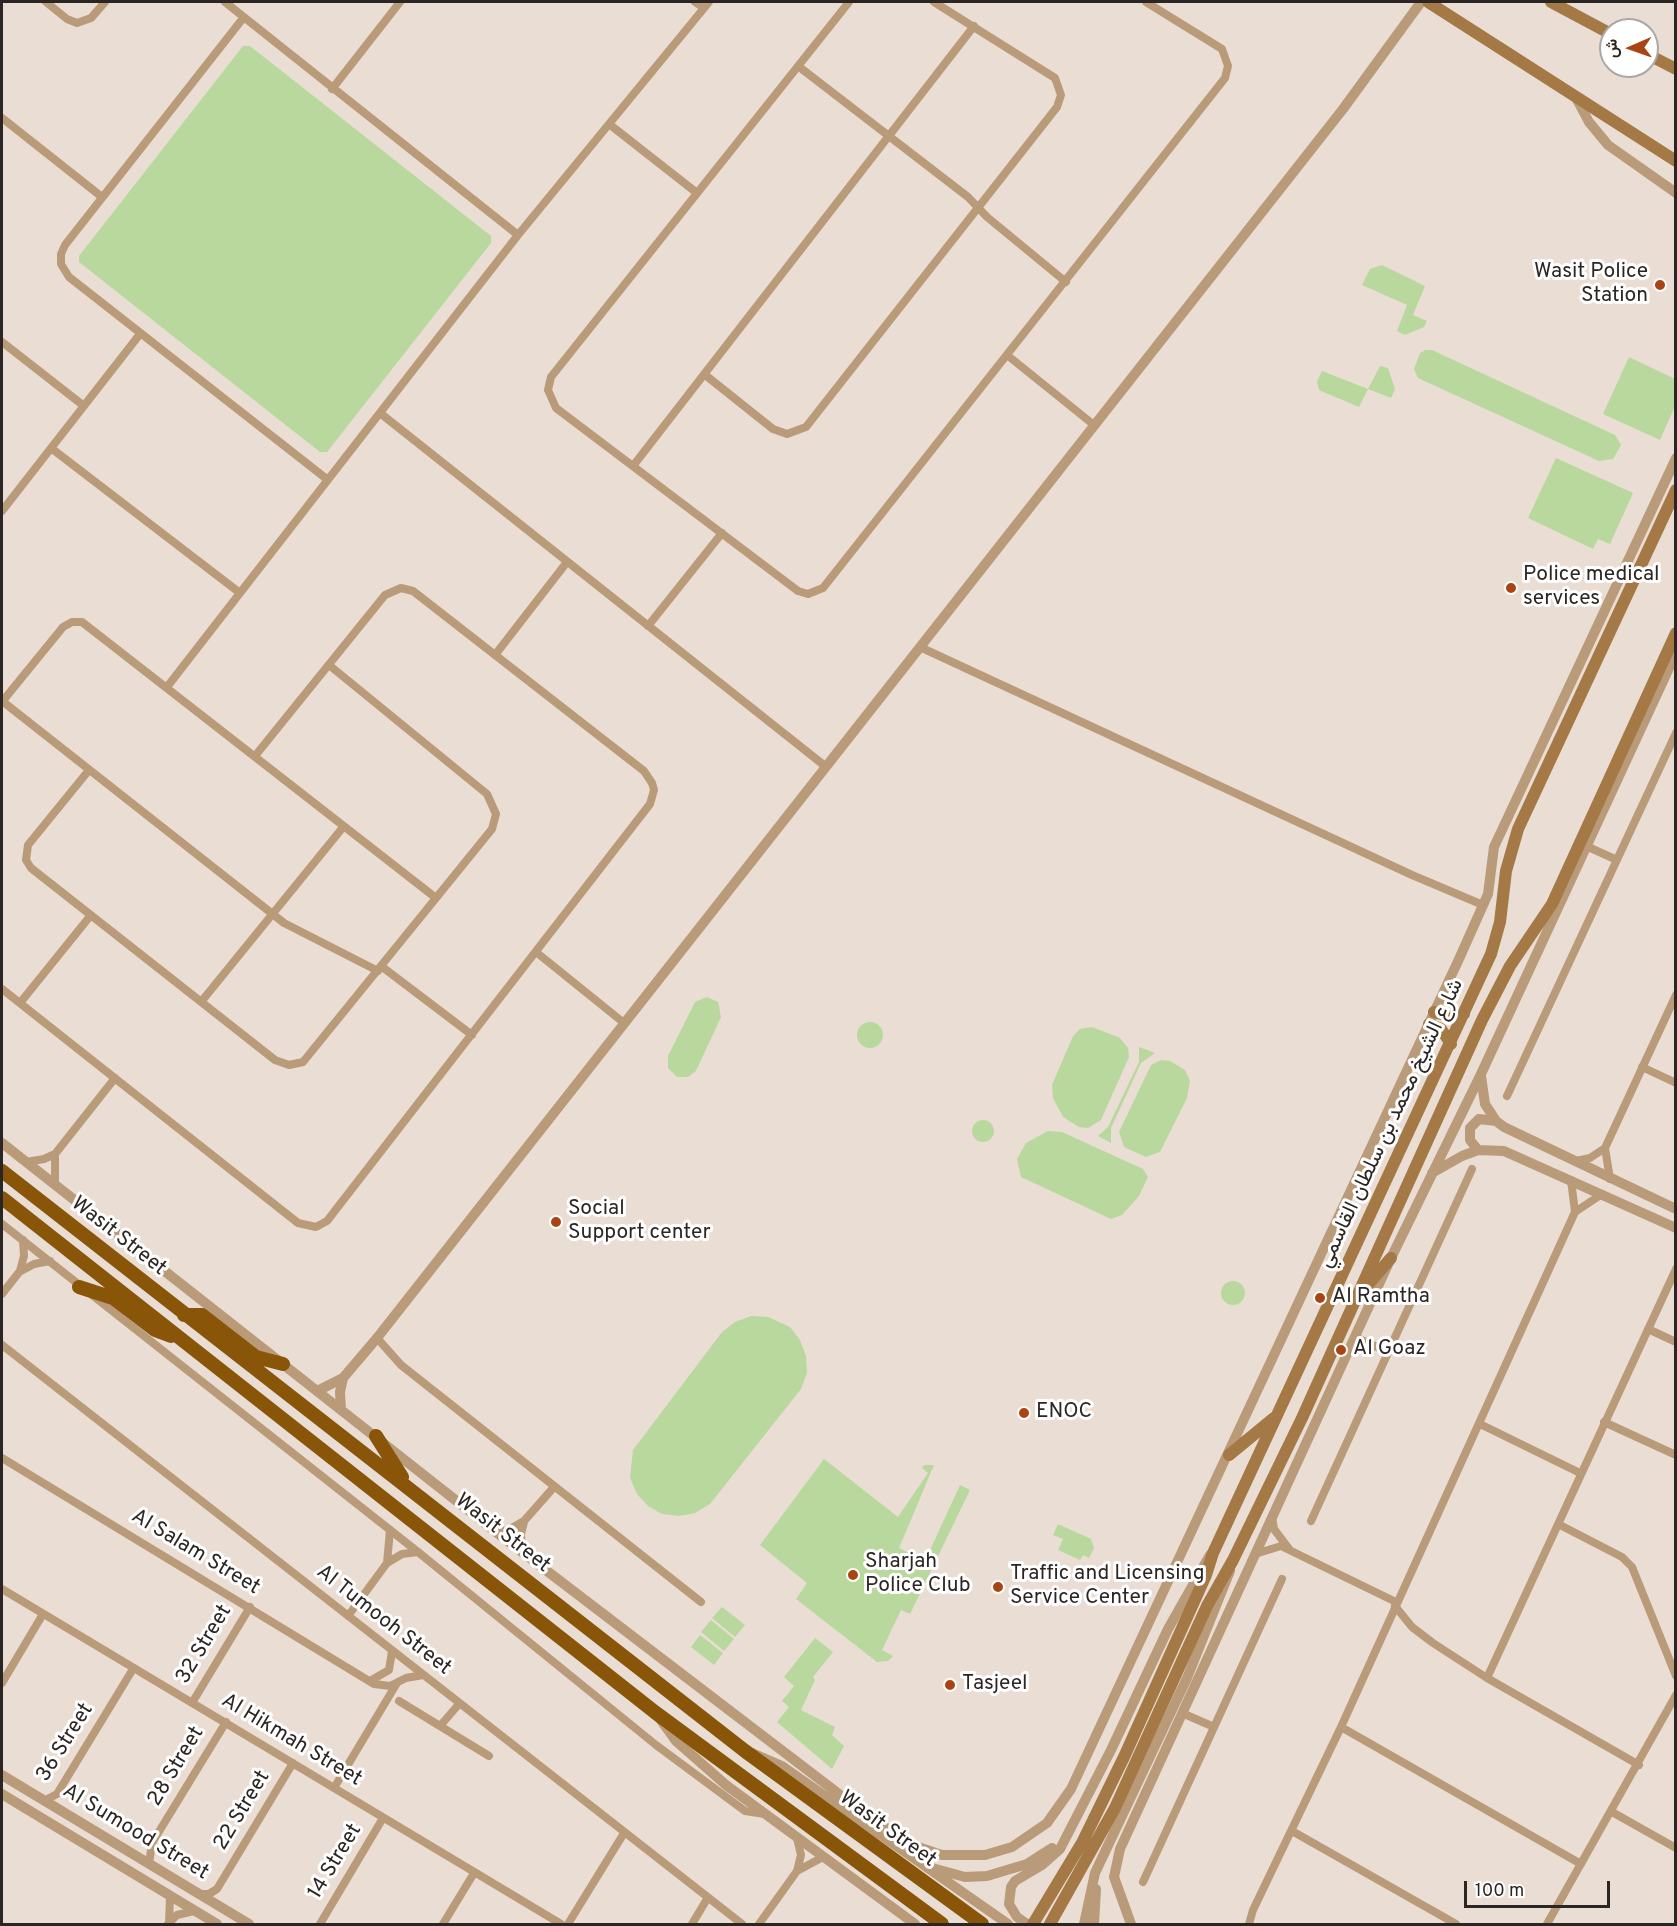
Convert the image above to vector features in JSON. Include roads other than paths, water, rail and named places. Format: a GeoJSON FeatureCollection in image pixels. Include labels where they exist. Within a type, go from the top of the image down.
{"type":"FeatureCollection","features":[{"type":"Feature","properties":{"kind":"highway","name":"Wasit Street"},"geometry":{"type":"LineString","coordinates":[[2,1171],[184,1316],[745,1751],[982,1924]]}},
{"type":"Feature","properties":{"kind":"highway","name":"Wasit Street"},"geometry":{"type":"LineString","coordinates":[[2,1198],[656,1713],[942,1924]]}},
{"type":"Feature","properties":{"kind":"highway"},"geometry":{"type":"LineString","coordinates":[[79,1287],[113,1298],[160,1333],[178,1336]]}},
{"type":"Feature","properties":{"kind":"highway"},"geometry":{"type":"LineString","coordinates":[[184,1316],[202,1315],[256,1358],[283,1364]]}},
{"type":"Feature","properties":{"kind":"highway"},"geometry":{"type":"LineString","coordinates":[[376,1436],[410,1489]]}},
{"type":"Feature","properties":{"kind":"main road"},"geometry":{"type":"LineString","coordinates":[[1428,2],[1676,161]]}},
{"type":"Feature","properties":{"kind":"main road"},"geometry":{"type":"LineString","coordinates":[[1551,2],[1599,28]]}},
{"type":"Feature","properties":{"kind":"main road"},"geometry":{"type":"LineString","coordinates":[[1659,60],[1676,69]]}},
{"type":"Feature","properties":{"kind":"main road","name":"شارع الشيخ محمد بن سلطان القاسمي"},"geometry":{"type":"LineString","coordinates":[[1032,1923],[1083,1841],[1106,1794],[1206,1575],[1213,1553],[1451,1044],[1495,944],[1506,871],[1518,829],[1676,490]]}},
{"type":"Feature","properties":{"kind":"main road","name":"شارع الشيخ محمد بن سلطان القاسمي"},"geometry":{"type":"LineString","coordinates":[[1050,1924],[1115,1808],[1207,1606],[1233,1560],[1358,1296],[1482,1020],[1510,966],[1552,904],[1664,669],[1676,633]]}},
{"type":"Feature","properties":{"kind":"main road"},"geometry":{"type":"LineString","coordinates":[[1431,1018],[1464,1014]]}},
{"type":"Feature","properties":{"kind":"main road"},"geometry":{"type":"LineString","coordinates":[[1431,1018],[1451,1044]]}},
{"type":"Feature","properties":{"kind":"main road"},"geometry":{"type":"LineString","coordinates":[[1358,1296],[1391,1258]]}},
{"type":"Feature","properties":{"kind":"main road"},"geometry":{"type":"LineString","coordinates":[[1229,1455],[1258,1433],[1282,1408]]}},
{"type":"Feature","properties":{"kind":"street"},"geometry":{"type":"LineString","coordinates":[[46,2],[67,19],[77,23],[91,18],[105,2]]}},
{"type":"Feature","properties":{"kind":"street"},"geometry":{"type":"LineString","coordinates":[[225,2],[518,235]]}},
{"type":"Feature","properties":{"kind":"street"},"geometry":{"type":"LineString","coordinates":[[332,88],[400,2]]}},
{"type":"Feature","properties":{"kind":"street"},"geometry":{"type":"LineString","coordinates":[[167,687],[518,235],[706,5],[695,2]]}},
{"type":"Feature","properties":{"kind":"street"},"geometry":{"type":"LineString","coordinates":[[849,2],[548,383],[549,397],[556,408],[798,591],[808,594],[819,591],[1066,282],[1227,72],[1228,60],[1222,49],[1146,2]]}},
{"type":"Feature","properties":{"kind":"street"},"geometry":{"type":"LineString","coordinates":[[704,374],[774,429],[787,434],[800,431],[1057,106],[1061,95],[1055,78],[934,2]]}},
{"type":"Feature","properties":{"kind":"street"},"geometry":{"type":"LineString","coordinates":[[317,1391],[343,1378],[377,1338],[825,766],[922,648],[1343,109],[1421,2]]}},
{"type":"Feature","properties":{"kind":"street"},"geometry":{"type":"LineString","coordinates":[[244,17],[65,244],[61,254],[61,264],[69,277],[328,480]]}},
{"type":"Feature","properties":{"kind":"street"},"geometry":{"type":"LineString","coordinates":[[633,466],[975,26]]}},
{"type":"Feature","properties":{"kind":"street"},"geometry":{"type":"LineString","coordinates":[[798,66],[890,135],[1066,282]]}},
{"type":"Feature","properties":{"kind":"street"},"geometry":{"type":"LineString","coordinates":[[1575,96],[1589,122],[1608,145],[1676,193]]}},
{"type":"Feature","properties":{"kind":"street"},"geometry":{"type":"LineString","coordinates":[[2,118],[102,197]]}},
{"type":"Feature","properties":{"kind":"street"},"geometry":{"type":"LineString","coordinates":[[609,124],[697,193]]}},
{"type":"Feature","properties":{"kind":"street"},"geometry":{"type":"LineString","coordinates":[[2,511],[140,334]]}},
{"type":"Feature","properties":{"kind":"street"},"geometry":{"type":"LineString","coordinates":[[2,342],[84,406]]}},
{"type":"Feature","properties":{"kind":"street"},"geometry":{"type":"LineString","coordinates":[[1007,355],[1094,426]]}},
{"type":"Feature","properties":{"kind":"street"},"geometry":{"type":"LineString","coordinates":[[380,413],[825,766]]}},
{"type":"Feature","properties":{"kind":"street"},"geometry":{"type":"LineString","coordinates":[[51,448],[240,593]]}},
{"type":"Feature","properties":{"kind":"street"},"geometry":{"type":"LineString","coordinates":[[2,1143],[522,1553],[860,1811],[903,1840],[928,1851],[956,1857],[985,1855],[1024,1840],[1047,1823],[1065,1801],[1229,1455],[1488,894],[1494,847],[1676,458]]}},
{"type":"Feature","properties":{"kind":"street"},"geometry":{"type":"LineString","coordinates":[[648,626],[722,533]]}},
{"type":"Feature","properties":{"kind":"street"},"geometry":{"type":"LineString","coordinates":[[495,655],[567,562]]}},
{"type":"Feature","properties":{"kind":"street"},"geometry":{"type":"LineString","coordinates":[[2,989],[298,1223],[316,1227],[327,1221],[536,952],[650,804],[654,790],[649,776],[644,771],[413,591],[401,588],[385,596],[255,756]]}},
{"type":"Feature","properties":{"kind":"street"},"geometry":{"type":"LineString","coordinates":[[436,898],[87,624],[77,621],[63,627],[2,702],[273,915],[295,930],[380,968],[471,1035]]}},
{"type":"Feature","properties":{"kind":"street"},"geometry":{"type":"LineString","coordinates":[[922,648],[1412,875],[1483,905]]}},
{"type":"Feature","properties":{"kind":"street"},"geometry":{"type":"LineString","coordinates":[[1131,1924],[1114,1877],[1116,1859],[1272,1516],[1357,1338],[1391,1258],[1481,1074],[1586,846],[1664,669],[1676,653]]}},
{"type":"Feature","properties":{"kind":"street"},"geometry":{"type":"LineString","coordinates":[[89,770],[28,845],[25,855],[31,868],[275,1060],[296,1064],[308,1057],[492,829],[496,814],[492,800],[329,665]]}},
{"type":"Feature","properties":{"kind":"street"},"geometry":{"type":"LineString","coordinates":[[1507,1096],[1676,733]]}},
{"type":"Feature","properties":{"kind":"street"},"geometry":{"type":"LineString","coordinates":[[201,1002],[344,826]]}},
{"type":"Feature","properties":{"kind":"street"},"geometry":{"type":"LineString","coordinates":[[1586,846],[1617,860]]}},
{"type":"Feature","properties":{"kind":"street"},"geometry":{"type":"LineString","coordinates":[[20,1003],[90,915]]}},
{"type":"Feature","properties":{"kind":"street"},"geometry":{"type":"LineString","coordinates":[[536,952],[624,1023]]}},
{"type":"Feature","properties":{"kind":"street"},"geometry":{"type":"LineString","coordinates":[[1573,1161],[1590,1158],[1605,1148],[1676,995]]}},
{"type":"Feature","properties":{"kind":"street"},"geometry":{"type":"LineString","coordinates":[[1642,1067],[1676,1083]]}},
{"type":"Feature","properties":{"kind":"street"},"geometry":{"type":"LineString","coordinates":[[1481,1074],[1482,1094],[1496,1121]]}},
{"type":"Feature","properties":{"kind":"street"},"geometry":{"type":"LineString","coordinates":[[26,1162],[44,1160],[55,1154],[115,1078]]}},
{"type":"Feature","properties":{"kind":"street"},"geometry":{"type":"LineString","coordinates":[[1478,1150],[1470,1140],[1470,1128],[1479,1119],[1496,1121],[1511,1131],[1676,1209]]}},
{"type":"Feature","properties":{"kind":"street"},"geometry":{"type":"LineString","coordinates":[[1605,1148],[1610,1179]]}},
{"type":"Feature","properties":{"kind":"street"},"geometry":{"type":"LineString","coordinates":[[1432,1173],[1478,1150],[1510,1153],[1675,1229]]}},
{"type":"Feature","properties":{"kind":"street"},"geometry":{"type":"LineString","coordinates":[[55,1154],[55,1185]]}},
{"type":"Feature","properties":{"kind":"street"},"geometry":{"type":"LineString","coordinates":[[1311,1521],[1472,1169]]}},
{"type":"Feature","properties":{"kind":"street"},"geometry":{"type":"LineString","coordinates":[[1249,1924],[1252,1910],[1341,1727],[1575,1212],[1571,1180]]}},
{"type":"Feature","properties":{"kind":"street"},"geometry":{"type":"LineString","coordinates":[[1575,1212],[1602,1194]]}},
{"type":"Feature","properties":{"kind":"street"},"geometry":{"type":"LineString","coordinates":[[2,1224],[418,1552],[656,1745],[745,1811],[765,1814]]}},
{"type":"Feature","properties":{"kind":"street"},"geometry":{"type":"LineString","coordinates":[[2,1294],[20,1271],[24,1256],[23,1240]]}},
{"type":"Feature","properties":{"kind":"street"},"geometry":{"type":"LineString","coordinates":[[20,1271],[34,1264],[50,1261]]}},
{"type":"Feature","properties":{"kind":"street"},"geometry":{"type":"LineString","coordinates":[[1487,1678],[1676,1269]]}},
{"type":"Feature","properties":{"kind":"street"},"geometry":{"type":"LineString","coordinates":[[1648,1329],[1676,1342]]}},
{"type":"Feature","properties":{"kind":"street"},"geometry":{"type":"LineString","coordinates":[[377,1338],[401,1365],[701,1602]]}},
{"type":"Feature","properties":{"kind":"street"},"geometry":{"type":"LineString","coordinates":[[1357,1338],[1388,1352]]}},
{"type":"Feature","properties":{"kind":"street","name":"Al Tumooh Street"},"geometry":{"type":"LineString","coordinates":[[2,1345],[707,1899],[742,1924]]}},
{"type":"Feature","properties":{"kind":"street"},"geometry":{"type":"LineString","coordinates":[[341,1410],[340,1392],[343,1378]]}},
{"type":"Feature","properties":{"kind":"street"},"geometry":{"type":"LineString","coordinates":[[1604,1422],[1676,1455]]}},
{"type":"Feature","properties":{"kind":"street"},"geometry":{"type":"LineString","coordinates":[[1480,1424],[1580,1473]]}},
{"type":"Feature","properties":{"kind":"street","name":"Al Salam Street"},"geometry":{"type":"LineString","coordinates":[[2,1458],[370,1681]]}},
{"type":"Feature","properties":{"kind":"street"},"geometry":{"type":"LineString","coordinates":[[496,1532],[508,1530],[524,1521],[554,1487]]}},
{"type":"Feature","properties":{"kind":"street"},"geometry":{"type":"LineString","coordinates":[[1272,1516],[1274,1529],[1289,1549]]}},
{"type":"Feature","properties":{"kind":"street"},"geometry":{"type":"LineString","coordinates":[[522,1553],[521,1534],[524,1521]]}},
{"type":"Feature","properties":{"kind":"street"},"geometry":{"type":"LineString","coordinates":[[1558,1524],[1622,1557],[1632,1568],[1676,1676]]}},
{"type":"Feature","properties":{"kind":"street"},"geometry":{"type":"LineString","coordinates":[[387,1563],[390,1530]]}},
{"type":"Feature","properties":{"kind":"street"},"geometry":{"type":"LineString","coordinates":[[1255,1554],[1274,1547],[1289,1549],[1396,1604],[1422,1635],[1487,1678],[1639,1765]]}},
{"type":"Feature","properties":{"kind":"street"},"geometry":{"type":"LineString","coordinates":[[348,1616],[387,1563],[402,1554],[418,1552]]}},
{"type":"Feature","properties":{"kind":"street"},"geometry":{"type":"LineString","coordinates":[[1032,1923],[1009,1904],[1011,1887],[1015,1881],[1050,1859],[1066,1836],[1168,1629],[1202,1567],[1213,1553]]}},
{"type":"Feature","properties":{"kind":"street"},"geometry":{"type":"LineString","coordinates":[[1084,1924],[1091,1884],[1165,1726],[1227,1584],[1233,1560]]}},
{"type":"Feature","properties":{"kind":"street"},"geometry":{"type":"LineString","coordinates":[[1143,1882],[1282,1579]]}},
{"type":"Feature","properties":{"kind":"street","name":"Al Hikmah Street"},"geometry":{"type":"LineString","coordinates":[[2,1589],[561,1924]]}},
{"type":"Feature","properties":{"kind":"street","name":"32 Street"},"geometry":{"type":"LineString","coordinates":[[192,1703],[250,1607]]}},
{"type":"Feature","properties":{"kind":"street"},"geometry":{"type":"LineString","coordinates":[[2,1683],[43,1614]]}},
{"type":"Feature","properties":{"kind":"street"},"geometry":{"type":"LineString","coordinates":[[370,1681],[389,1670],[392,1651]]}},
{"type":"Feature","properties":{"kind":"street","name":"36 Street"},"geometry":{"type":"LineString","coordinates":[[39,1798],[57,1794],[133,1669]]}},
{"type":"Feature","properties":{"kind":"street"},"geometry":{"type":"LineString","coordinates":[[370,1681],[385,1686],[405,1678],[423,1675]]}},
{"type":"Feature","properties":{"kind":"street"},"geometry":{"type":"LineString","coordinates":[[334,1788],[398,1682]]}},
{"type":"Feature","properties":{"kind":"street"},"geometry":{"type":"LineString","coordinates":[[1547,1924],[1639,1765],[1676,1695]]}},
{"type":"Feature","properties":{"kind":"street"},"geometry":{"type":"LineString","coordinates":[[399,1701],[489,1756]]}},
{"type":"Feature","properties":{"kind":"street"},"geometry":{"type":"LineString","coordinates":[[440,1726],[459,1704]]}},
{"type":"Feature","properties":{"kind":"street"},"geometry":{"type":"LineString","coordinates":[[656,1713],[666,1729],[689,1753],[765,1814],[915,1924]]}},
{"type":"Feature","properties":{"kind":"street"},"geometry":{"type":"LineString","coordinates":[[1165,1726],[1182,1713]]}},
{"type":"Feature","properties":{"kind":"street"},"geometry":{"type":"LineString","coordinates":[[1182,1713],[1214,1727]]}},
{"type":"Feature","properties":{"kind":"street","name":"28 Street"},"geometry":{"type":"LineString","coordinates":[[149,1864],[148,1854],[152,1843],[226,1722]]}},
{"type":"Feature","properties":{"kind":"street"},"geometry":{"type":"LineString","coordinates":[[1341,1727],[1581,1864]]}},
{"type":"Feature","properties":{"kind":"street"},"geometry":{"type":"LineString","coordinates":[[745,1751],[764,1756],[782,1766],[1008,1924]]}},
{"type":"Feature","properties":{"kind":"street","name":"22 Street"},"geometry":{"type":"LineString","coordinates":[[195,1892],[209,1894],[218,1889],[293,1763]]}},
{"type":"Feature","properties":{"kind":"street"},"geometry":{"type":"LineString","coordinates":[[1083,1763],[1091,1789]]}},
{"type":"Feature","properties":{"kind":"street","name":"Al Sumood Street"},"geometry":{"type":"LineString","coordinates":[[2,1775],[249,1924]]}},
{"type":"Feature","properties":{"kind":"street"},"geometry":{"type":"LineString","coordinates":[[2,1792],[24,1804],[39,1798]]}},
{"type":"Feature","properties":{"kind":"street","name":"Al Sumood Street"},"geometry":{"type":"LineString","coordinates":[[2,1792],[217,1924]]}},
{"type":"Feature","properties":{"kind":"street"},"geometry":{"type":"LineString","coordinates":[[860,1811],[864,1823]]}},
{"type":"Feature","properties":{"kind":"street"},"geometry":{"type":"LineString","coordinates":[[1612,1812],[1676,1848]]}},
{"type":"Feature","properties":{"kind":"street","name":"14 Street"},"geometry":{"type":"LineString","coordinates":[[320,1924],[384,1818]]}},
{"type":"Feature","properties":{"kind":"street"},"geometry":{"type":"LineString","coordinates":[[1292,1831],[1456,1924]]}},
{"type":"Feature","properties":{"kind":"street"},"geometry":{"type":"LineString","coordinates":[[568,1924],[624,1833]]}},
{"type":"Feature","properties":{"kind":"street"},"geometry":{"type":"LineString","coordinates":[[918,1863],[964,1877],[994,1875],[1027,1864],[1066,1836]]}},
{"type":"Feature","properties":{"kind":"street"},"geometry":{"type":"LineString","coordinates":[[759,1924],[797,1871],[801,1855],[797,1838]]}},
{"type":"Feature","properties":{"kind":"street"},"geometry":{"type":"LineString","coordinates":[[1094,1924],[1095,1895],[1107,1852]]}},
{"type":"Feature","properties":{"kind":"street"},"geometry":{"type":"LineString","coordinates":[[797,1871],[823,1857]]}},
{"type":"Feature","properties":{"kind":"street"},"geometry":{"type":"LineString","coordinates":[[443,1924],[474,1873]]}},
{"type":"Feature","properties":{"kind":"street"},"geometry":{"type":"LineString","coordinates":[[152,1885],[151,1880],[157,1878],[174,1887],[195,1892]]}},
{"type":"Feature","properties":{"kind":"street"},"geometry":{"type":"LineString","coordinates":[[168,1924],[170,1897]]}},
{"type":"Feature","properties":{"kind":"street"},"geometry":{"type":"LineString","coordinates":[[692,1924],[707,1899]]}},
{"type":"Feature","properties":{"kind":"street"},"geometry":{"type":"LineString","coordinates":[[879,1899],[906,1924]]}},
{"type":"Feature","properties":{"kind":"street"},"geometry":{"type":"LineString","coordinates":[[168,1924],[183,1912],[194,1911]]}},
{"type":"Feature","properties":{"kind":"place","name":"Wasit Police Station"},"geometry":{"type":"Point","coordinates":[1660,285]}},
{"type":"Feature","properties":{"kind":"place","name":"Police medical services"},"geometry":{"type":"Point","coordinates":[1511,588]}},
{"type":"Feature","properties":{"kind":"place","name":"Social Support center"},"geometry":{"type":"Point","coordinates":[556,1222]}},
{"type":"Feature","properties":{"kind":"place","name":"Al Ramtha"},"geometry":{"type":"Point","coordinates":[1320,1298]}},
{"type":"Feature","properties":{"kind":"place","name":"Al Goaz"},"geometry":{"type":"Point","coordinates":[1341,1350]}},
{"type":"Feature","properties":{"kind":"place","name":"ENOC"},"geometry":{"type":"Point","coordinates":[1024,1413]}},
{"type":"Feature","properties":{"kind":"place","name":"Sharjah Police Club"},"geometry":{"type":"Point","coordinates":[853,1575]}},
{"type":"Feature","properties":{"kind":"place","name":"Traffic and Licensing Service Center"},"geometry":{"type":"Point","coordinates":[998,1587]}},
{"type":"Feature","properties":{"kind":"place","name":"Tasjeel"},"geometry":{"type":"Point","coordinates":[950,1685]}}]}
